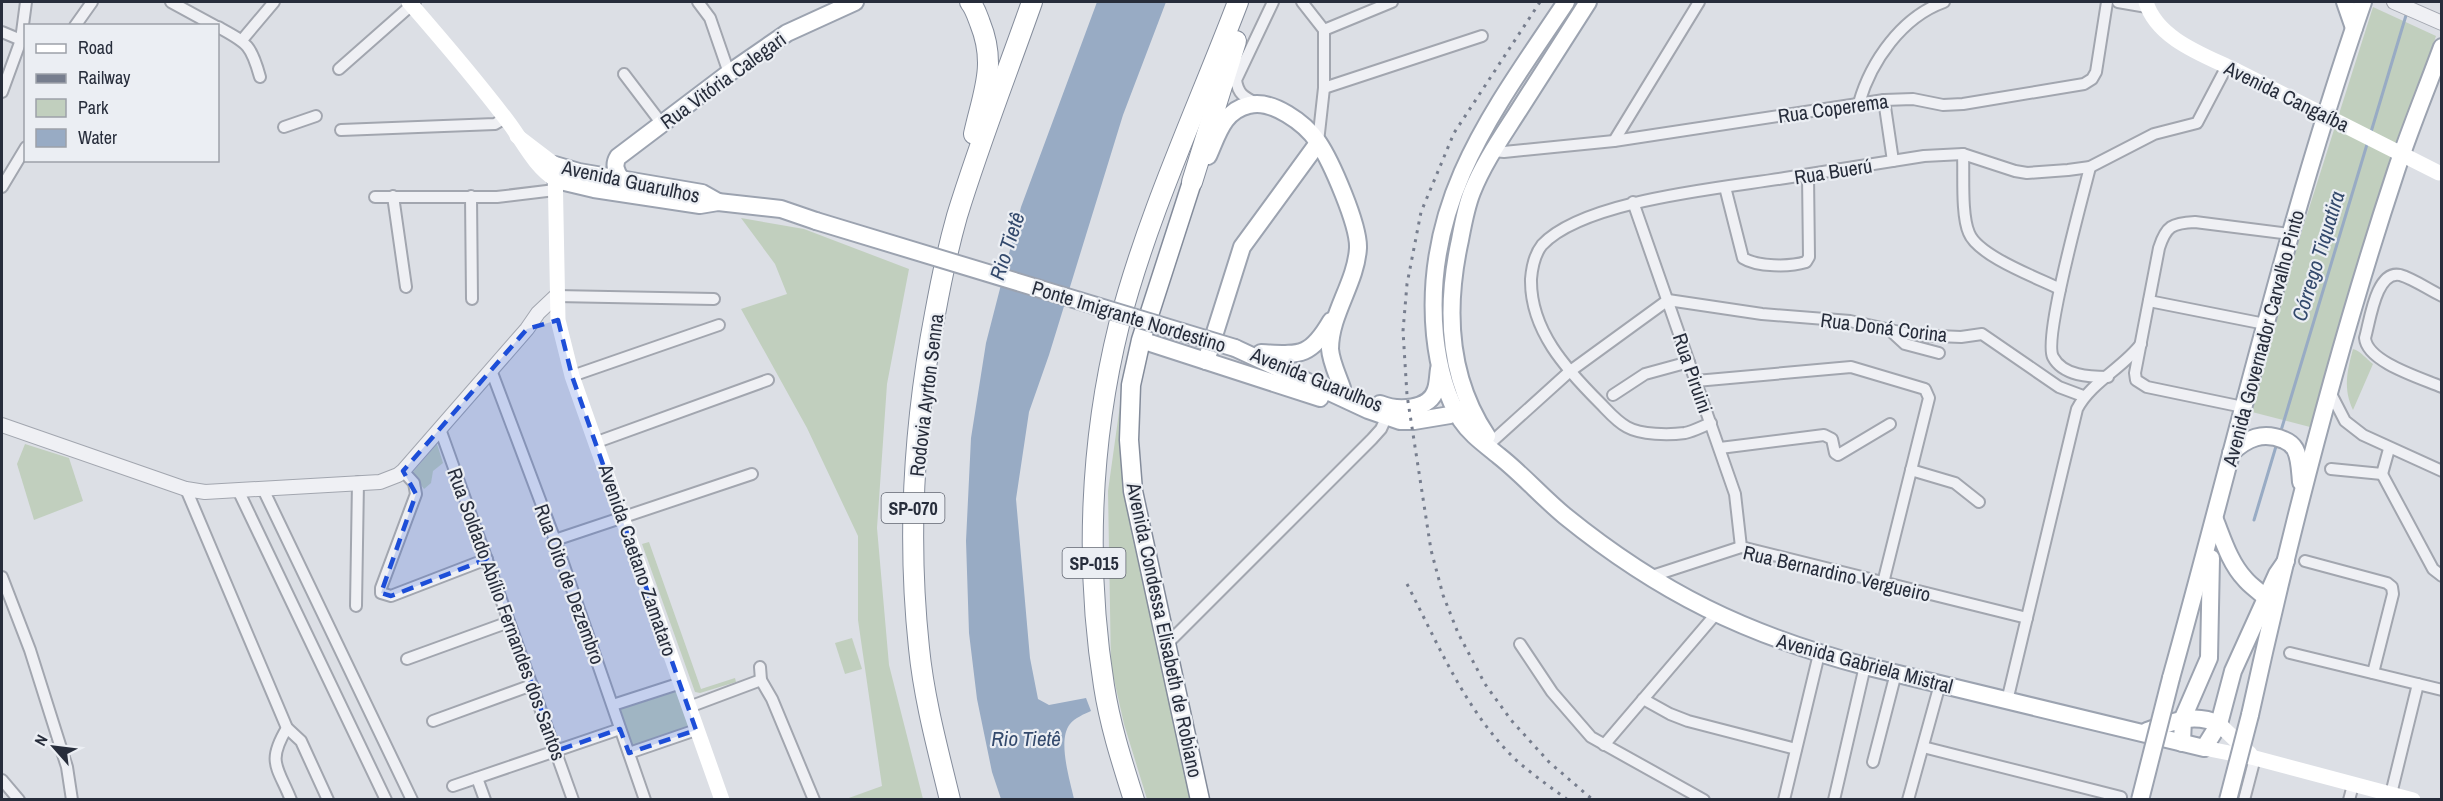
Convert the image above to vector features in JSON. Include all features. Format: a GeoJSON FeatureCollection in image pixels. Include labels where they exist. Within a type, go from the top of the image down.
{"type":"FeatureCollection","features":[{"type":"Feature","properties":{"kind":"highway","name":"Rodovia Ayrton Senna"},"geometry":{"type":"LineString","coordinates":[[950,800],[931,720],[919,650],[912,560],[915,464],[924,374],[941,283],[957,216],[1032,2]]}},
{"type":"Feature","properties":{"kind":"highway","name":"SP-015"},"geometry":{"type":"LineString","coordinates":[[1134,800],[1112,729],[1094,596],[1093,494],[1105,394],[1120,324],[1155,214],[1238,2]]}},
{"type":"Feature","properties":{"kind":"highway"},"geometry":{"type":"LineString","coordinates":[[1192,182],[1249,2]]}},
{"type":"Feature","properties":{"kind":"highway"},"geometry":{"type":"LineString","coordinates":[[957,216],[989,77],[990,57],[985,35],[972,3]]}},
{"type":"Feature","properties":{"kind":"highway","name":"Avenida Condessa Elisabeth de Robiano"},"geometry":{"type":"LineString","coordinates":[[1192,182],[1141,340],[1131,385],[1129,440],[1133,490],[1200,800]]}},
{"type":"Feature","properties":{"kind":"highway"},"geometry":{"type":"LineString","coordinates":[[931,720],[928,738],[939,800]]}},
{"type":"Feature","properties":{"kind":"main road","name":"Avenida Guarulhos"},"geometry":{"type":"LineString","coordinates":[[412,2],[505,118],[540,167],[555,178],[594,189],[700,205],[718,202],[781,209],[816,221]]}},
{"type":"Feature","properties":{"kind":"main road","name":"Rua Vitória Calegari"},"geometry":{"type":"LineString","coordinates":[[621,179],[616,172],[615,165],[618,157],[729,73],[787,33],[855,2]]}},
{"type":"Feature","properties":{"kind":"main road"},"geometry":{"type":"LineString","coordinates":[[1463,409],[1448,392],[1439,362],[1433,308],[1435,270],[1442,231],[1455,185],[1478,138],[1566,2]]}},
{"type":"Feature","properties":{"kind":"main road"},"geometry":{"type":"LineString","coordinates":[[1463,409],[1450,325],[1450,302],[1458,247],[1472,193],[1493,151],[1588,2]]}},
{"type":"Feature","properties":{"kind":"main road"},"geometry":{"type":"LineString","coordinates":[[2345,2],[2354,28]]}},
{"type":"Feature","properties":{"kind":"main road","name":"Avenida Governador Carvalho Pinto"},"geometry":{"type":"LineString","coordinates":[[2140,800],[2290,234],[2364,2]]}},
{"type":"Feature","properties":{"kind":"main road","name":"Avenida Cangaíba"},"geometry":{"type":"LineString","coordinates":[[2147,4],[2166,32],[2185,45],[2440,174]]}},
{"type":"Feature","properties":{"kind":"main road"},"geometry":{"type":"LineString","coordinates":[[2204,748],[2219,724],[2233,671],[2270,604],[2286,561],[2329,390],[2396,170],[2442,47]]}},
{"type":"Feature","properties":{"kind":"main road"},"geometry":{"type":"LineString","coordinates":[[2430,80],[2442,67]]}},
{"type":"Feature","properties":{"kind":"main road"},"geometry":{"type":"LineString","coordinates":[[1192,182],[1203,168],[1225,118],[1233,110],[1256,103],[1290,115],[1301,123],[1318,143],[1349,208],[1358,233],[1358,250],[1339,308],[1330,350],[1342,388]]}},
{"type":"Feature","properties":{"kind":"main road"},"geometry":{"type":"LineString","coordinates":[[1478,138],[1493,151]]}},
{"type":"Feature","properties":{"kind":"main road"},"geometry":{"type":"LineString","coordinates":[[1206,361],[1242,247],[1318,143]]}},
{"type":"Feature","properties":{"kind":"main road","name":"Avenida Guarulhos"},"geometry":{"type":"LineString","coordinates":[[555,178],[579,172],[702,193],[718,202]]}},
{"type":"Feature","properties":{"kind":"main road","name":"Avenida Caetano Zamataro"},"geometry":{"type":"LineString","coordinates":[[555,178],[558,320],[572,376],[722,800]]}},
{"type":"Feature","properties":{"kind":"main road"},"geometry":{"type":"LineString","coordinates":[[1455,185],[1466,187],[1472,193]]}},
{"type":"Feature","properties":{"kind":"main road","name":"Ponte Imigrante Nordestino"},"geometry":{"type":"LineString","coordinates":[[816,221],[1235,349]]}},
{"type":"Feature","properties":{"kind":"main road"},"geometry":{"type":"LineString","coordinates":[[1261,353],[1300,352],[1310,349],[1319,342],[1339,308]]}},
{"type":"Feature","properties":{"kind":"main road","name":"Avenida Guarulhos"},"geometry":{"type":"LineString","coordinates":[[1141,340],[1333,402],[1368,410],[1400,421],[1429,419],[1450,415],[1463,409]]}},
{"type":"Feature","properties":{"kind":"main road","name":"Avenida Guarulhos"},"geometry":{"type":"LineString","coordinates":[[1235,349],[1368,410]]}},
{"type":"Feature","properties":{"kind":"main road","name":"Avenida Guarulhos"},"geometry":{"type":"LineString","coordinates":[[1235,349],[1261,353],[1390,408],[1416,406],[1431,397],[1436,390],[1439,362]]}},
{"type":"Feature","properties":{"kind":"main road","name":"Avenida Gabriela Mistral"},"geometry":{"type":"LineString","coordinates":[[1463,409],[1461,420],[1473,433],[1561,513],[1649,577],[1716,615],[1769,637],[1819,654],[1865,666],[2182,743],[2255,758],[2351,792],[2391,794],[2414,800]]}},
{"type":"Feature","properties":{"kind":"main road","name":"Avenida Gabriela Mistral"},"geometry":{"type":"LineString","coordinates":[[1463,409],[1492,448]]}},
{"type":"Feature","properties":{"kind":"main road"},"geometry":{"type":"LineString","coordinates":[[1429,419],[1455,425],[1473,433]]}},
{"type":"Feature","properties":{"kind":"main road"},"geometry":{"type":"LineString","coordinates":[[2231,453],[2248,440],[2260,435],[2276,436],[2291,443],[2297,451],[2302,495]]}},
{"type":"Feature","properties":{"kind":"main road"},"geometry":{"type":"LineString","coordinates":[[2213,528],[2235,567],[2270,604]]}},
{"type":"Feature","properties":{"kind":"main road"},"geometry":{"type":"LineString","coordinates":[[2182,743],[2183,718],[2209,658],[2213,528]]}},
{"type":"Feature","properties":{"kind":"main road"},"geometry":{"type":"LineString","coordinates":[[2228,800],[2250,715],[2270,604]]}},
{"type":"Feature","properties":{"kind":"main road"},"geometry":{"type":"LineString","coordinates":[[2141,733],[2183,718],[2198,717],[2219,724]]}},
{"type":"Feature","properties":{"kind":"main road","name":"Avenida Gabriela Mistral"},"geometry":{"type":"LineString","coordinates":[[2219,724],[2255,758]]}},
{"type":"Feature","properties":{"kind":"street"},"geometry":{"type":"LineString","coordinates":[[2,92],[21,40],[26,2]]}},
{"type":"Feature","properties":{"kind":"street"},"geometry":{"type":"LineString","coordinates":[[76,24],[92,2]]}},
{"type":"Feature","properties":{"kind":"street"},"geometry":{"type":"LineString","coordinates":[[171,2],[185,5],[213,24]]}},
{"type":"Feature","properties":{"kind":"street"},"geometry":{"type":"LineString","coordinates":[[242,40],[274,2]]}},
{"type":"Feature","properties":{"kind":"street"},"geometry":{"type":"LineString","coordinates":[[339,69],[412,2]]}},
{"type":"Feature","properties":{"kind":"street"},"geometry":{"type":"LineString","coordinates":[[698,2],[710,18],[729,73]]}},
{"type":"Feature","properties":{"kind":"street"},"geometry":{"type":"LineString","coordinates":[[1256,103],[1242,96],[1236,80],[1273,2]]}},
{"type":"Feature","properties":{"kind":"street"},"geometry":{"type":"LineString","coordinates":[[1302,2],[1324,30],[1324,87],[1318,143]]}},
{"type":"Feature","properties":{"kind":"street"},"geometry":{"type":"LineString","coordinates":[[1324,30],[1392,2]]}},
{"type":"Feature","properties":{"kind":"street"},"geometry":{"type":"LineString","coordinates":[[1614,141],[1699,2]]}},
{"type":"Feature","properties":{"kind":"street"},"geometry":{"type":"LineString","coordinates":[[1859,103],[1863,87],[1889,44],[1907,24],[1944,2]]}},
{"type":"Feature","properties":{"kind":"street","name":"Rua Coperema"},"geometry":{"type":"LineString","coordinates":[[1493,151],[1504,152],[1614,141],[1884,100],[1913,99],[1943,105],[1963,104],[2084,84],[2092,79],[2096,72],[2107,2]]}},
{"type":"Feature","properties":{"kind":"street"},"geometry":{"type":"LineString","coordinates":[[2118,2],[2147,4]]}},
{"type":"Feature","properties":{"kind":"street"},"geometry":{"type":"LineString","coordinates":[[2394,2],[2440,22]]}},
{"type":"Feature","properties":{"kind":"street"},"geometry":{"type":"LineString","coordinates":[[219,28],[242,40],[254,55],[260,77]]}},
{"type":"Feature","properties":{"kind":"street"},"geometry":{"type":"LineString","coordinates":[[2,32],[21,40]]}},
{"type":"Feature","properties":{"kind":"street"},"geometry":{"type":"LineString","coordinates":[[1324,87],[1482,36]]}},
{"type":"Feature","properties":{"kind":"street","name":"Rua Buerú"},"geometry":{"type":"LineString","coordinates":[[1711,423],[1686,432],[1638,431],[1616,419],[1569,372],[1536,315],[1531,293],[1535,256],[1542,246],[1558,232],[1633,202],[1893,161],[1963,154],[2027,173],[2090,167],[2154,134],[2167,129],[2193,126],[2231,68]]}},
{"type":"Feature","properties":{"kind":"street"},"geometry":{"type":"LineString","coordinates":[[624,74],[662,124]]}},
{"type":"Feature","properties":{"kind":"street"},"geometry":{"type":"LineString","coordinates":[[1884,100],[1893,161]]}},
{"type":"Feature","properties":{"kind":"street"},"geometry":{"type":"LineString","coordinates":[[284,127],[316,116]]}},
{"type":"Feature","properties":{"kind":"street"},"geometry":{"type":"LineString","coordinates":[[341,130],[495,124],[505,118]]}},
{"type":"Feature","properties":{"kind":"street"},"geometry":{"type":"LineString","coordinates":[[2,187],[24,150]]}},
{"type":"Feature","properties":{"kind":"street"},"geometry":{"type":"LineString","coordinates":[[1963,154],[1966,220],[1974,243],[2060,289]]}},
{"type":"Feature","properties":{"kind":"street"},"geometry":{"type":"LineString","coordinates":[[2090,167],[2060,289],[2050,345],[2054,358],[2062,367],[2076,374],[2108,377]]}},
{"type":"Feature","properties":{"kind":"street"},"geometry":{"type":"LineString","coordinates":[[1725,187],[1743,258],[1749,262],[1762,264],[1799,264],[1806,262],[1809,257],[1809,175]]}},
{"type":"Feature","properties":{"kind":"street"},"geometry":{"type":"LineString","coordinates":[[375,197],[520,195],[555,178]]}},
{"type":"Feature","properties":{"kind":"street"},"geometry":{"type":"LineString","coordinates":[[393,196],[406,287]]}},
{"type":"Feature","properties":{"kind":"street"},"geometry":{"type":"LineString","coordinates":[[471,196],[472,299]]}},
{"type":"Feature","properties":{"kind":"street","name":"Rua Piruini"},"geometry":{"type":"LineString","coordinates":[[1633,202],[1735,494],[1741,547]]}},
{"type":"Feature","properties":{"kind":"street"},"geometry":{"type":"LineString","coordinates":[[2243,407],[2140,384],[2136,380],[2135,373],[2159,248],[2164,234],[2170,227],[2180,223],[2195,222],[2290,234]]}},
{"type":"Feature","properties":{"kind":"street"},"geometry":{"type":"LineString","coordinates":[[2442,296],[2399,275],[2384,278],[2366,338],[2369,351],[2382,360],[2442,387]]}},
{"type":"Feature","properties":{"kind":"street"},"geometry":{"type":"LineString","coordinates":[[2,425],[186,489],[205,492],[380,482],[403,471],[527,329],[538,313],[556,296],[714,299]]}},
{"type":"Feature","properties":{"kind":"street"},"geometry":{"type":"LineString","coordinates":[[1492,448],[1569,372],[1668,300]]}},
{"type":"Feature","properties":{"kind":"street","name":"Rua Doná Corina"},"geometry":{"type":"LineString","coordinates":[[1668,300],[1762,314],[1850,321],[1913,335],[1961,337],[1982,334],[2051,382],[2083,396]]}},
{"type":"Feature","properties":{"kind":"street"},"geometry":{"type":"LineString","coordinates":[[2149,301],[2265,324]]}},
{"type":"Feature","properties":{"kind":"street"},"geometry":{"type":"LineString","coordinates":[[527,329],[542,322],[558,320]]}},
{"type":"Feature","properties":{"kind":"street"},"geometry":{"type":"LineString","coordinates":[[572,376],[719,325]]}},
{"type":"Feature","properties":{"kind":"street"},"geometry":{"type":"LineString","coordinates":[[1892,332],[1905,344],[1939,353]]}},
{"type":"Feature","properties":{"kind":"street"},"geometry":{"type":"LineString","coordinates":[[2007,701],[2072,425],[2083,396],[2131,358],[2141,344]]}},
{"type":"Feature","properties":{"kind":"street"},"geometry":{"type":"LineString","coordinates":[[1613,395],[1645,374],[1689,362]]}},
{"type":"Feature","properties":{"kind":"street"},"geometry":{"type":"LineString","coordinates":[[1696,381],[1851,368],[1921,386],[1929,398],[1883,583]]}},
{"type":"Feature","properties":{"kind":"street","name":"Rua Oito de Dezembro"},"geometry":{"type":"LineString","coordinates":[[491,370],[555,540],[645,800]]}},
{"type":"Feature","properties":{"kind":"street"},"geometry":{"type":"LineString","coordinates":[[597,442],[768,380]]}},
{"type":"Feature","properties":{"kind":"street"},"geometry":{"type":"LineString","coordinates":[[2329,390],[2345,421],[2363,435],[2389,449],[2442,471]]}},
{"type":"Feature","properties":{"kind":"street"},"geometry":{"type":"LineString","coordinates":[[1167,644],[1372,440],[1381,429],[1386,416]]}},
{"type":"Feature","properties":{"kind":"street"},"geometry":{"type":"LineString","coordinates":[[1720,448],[1824,435],[1832,438],[1835,453],[1838,455],[1890,424]]}},
{"type":"Feature","properties":{"kind":"street","name":"Rua Soldado Abílio Fernandes dos Santos"},"geometry":{"type":"LineString","coordinates":[[440,429],[573,800]]}},
{"type":"Feature","properties":{"kind":"street"},"geometry":{"type":"LineString","coordinates":[[2389,449],[2382,474],[2433,569],[2442,576]]}},
{"type":"Feature","properties":{"kind":"street"},"geometry":{"type":"LineString","coordinates":[[2331,469],[2382,474]]}},
{"type":"Feature","properties":{"kind":"street"},"geometry":{"type":"LineString","coordinates":[[1911,470],[1955,483],[1979,502]]}},
{"type":"Feature","properties":{"kind":"street"},"geometry":{"type":"LineString","coordinates":[[403,471],[414,483],[416,494],[381,593],[391,596],[487,559]]}},
{"type":"Feature","properties":{"kind":"street"},"geometry":{"type":"LineString","coordinates":[[555,540],[752,474]]}},
{"type":"Feature","properties":{"kind":"street"},"geometry":{"type":"LineString","coordinates":[[356,606],[358,483]]}},
{"type":"Feature","properties":{"kind":"street"},"geometry":{"type":"LineString","coordinates":[[186,489],[286,728],[301,741],[328,800]]}},
{"type":"Feature","properties":{"kind":"street"},"geometry":{"type":"LineString","coordinates":[[263,489],[412,800]]}},
{"type":"Feature","properties":{"kind":"street"},"geometry":{"type":"LineString","coordinates":[[238,490],[386,800]]}},
{"type":"Feature","properties":{"kind":"street","name":"Rua Bernardino Vergueiro"},"geometry":{"type":"LineString","coordinates":[[1649,577],[1741,547],[2027,618]]}},
{"type":"Feature","properties":{"kind":"street"},"geometry":{"type":"LineString","coordinates":[[2305,561],[2387,583],[2392,587],[2393,594],[2373,673]]}},
{"type":"Feature","properties":{"kind":"street"},"geometry":{"type":"LineString","coordinates":[[2,577],[30,650],[67,767],[72,800]]}},
{"type":"Feature","properties":{"kind":"street"},"geometry":{"type":"LineString","coordinates":[[1604,745],[1716,615]]}},
{"type":"Feature","properties":{"kind":"street"},"geometry":{"type":"LineString","coordinates":[[407,659],[509,622]]}},
{"type":"Feature","properties":{"kind":"street"},"geometry":{"type":"LineString","coordinates":[[1520,644],[1552,692],[1584,729],[1604,745],[1704,800]]}},
{"type":"Feature","properties":{"kind":"street"},"geometry":{"type":"LineString","coordinates":[[2290,653],[2442,690]]}},
{"type":"Feature","properties":{"kind":"street"},"geometry":{"type":"LineString","coordinates":[[1784,800],[1819,654]]}},
{"type":"Feature","properties":{"kind":"street"},"geometry":{"type":"LineString","coordinates":[[1834,800],[1865,666]]}},
{"type":"Feature","properties":{"kind":"street"},"geometry":{"type":"LineString","coordinates":[[760,667],[761,680],[772,699],[814,800]]}},
{"type":"Feature","properties":{"kind":"street"},"geometry":{"type":"LineString","coordinates":[[1873,762],[1896,673]]}},
{"type":"Feature","properties":{"kind":"street"},"geometry":{"type":"LineString","coordinates":[[689,707],[761,680]]}},
{"type":"Feature","properties":{"kind":"street"},"geometry":{"type":"LineString","coordinates":[[613,705],[681,683]]}},
{"type":"Feature","properties":{"kind":"street"},"geometry":{"type":"LineString","coordinates":[[1908,800],[1940,684]]}},
{"type":"Feature","properties":{"kind":"street"},"geometry":{"type":"LineString","coordinates":[[2391,794],[2418,684]]}},
{"type":"Feature","properties":{"kind":"street"},"geometry":{"type":"LineString","coordinates":[[433,721],[532,685]]}},
{"type":"Feature","properties":{"kind":"street"},"geometry":{"type":"LineString","coordinates":[[1643,699],[1688,721],[1796,749]]}},
{"type":"Feature","properties":{"kind":"street"},"geometry":{"type":"LineString","coordinates":[[286,728],[276,752],[275,764],[291,800]]}},
{"type":"Feature","properties":{"kind":"street"},"geometry":{"type":"LineString","coordinates":[[453,786],[620,729]]}},
{"type":"Feature","properties":{"kind":"street"},"geometry":{"type":"LineString","coordinates":[[629,753],[696,730]]}},
{"type":"Feature","properties":{"kind":"street"},"geometry":{"type":"LineString","coordinates":[[1923,747],[2121,797]]}},
{"type":"Feature","properties":{"kind":"street"},"geometry":{"type":"LineString","coordinates":[[2244,800],[2255,758]]}},
{"type":"Feature","properties":{"kind":"street"},"geometry":{"type":"LineString","coordinates":[[477,777],[485,800]]}},
{"type":"Feature","properties":{"kind":"street"},"geometry":{"type":"LineString","coordinates":[[2,780],[19,800]]}},
{"type":"Feature","properties":{"kind":"highlighted area"},"geometry":{"type":"Polygon","coordinates":[[[558,320],[572,376],[696,730],[629,753],[620,729],[556,751],[487,559],[391,596],[381,593],[416,494],[403,471],[527,329],[558,320]]]}},
{"type":"Feature","properties":{"kind":"green space"},"geometry":{"type":"Polygon","coordinates":[[[2373,7],[2436,36],[2382,192],[2310,427],[2252,412],[2292,262],[2373,7]]]}},
{"type":"Feature","properties":{"kind":"green space"},"geometry":{"type":"Polygon","coordinates":[[[741,218],[804,229],[909,269],[887,384],[877,528],[889,665],[923,799],[846,799],[882,786],[858,620],[858,536],[807,428],[741,309],[787,294],[775,264],[741,218]]]}},
{"type":"Feature","properties":{"kind":"green space"},"geometry":{"type":"Polygon","coordinates":[[[2353,349],[2373,364],[2353,410],[2347,380],[2353,349]]]}},
{"type":"Feature","properties":{"kind":"green space"},"geometry":{"type":"Polygon","coordinates":[[[1121,398],[1124,472],[1193,799],[1147,799],[1124,724],[1111,666],[1108,491],[1121,398]]]}},
{"type":"Feature","properties":{"kind":"green space"},"geometry":{"type":"Polygon","coordinates":[[[25,444],[69,458],[83,501],[34,520],[17,464],[25,444]]]}},
{"type":"Feature","properties":{"kind":"green space"},"geometry":{"type":"Polygon","coordinates":[[[437,444],[443,463],[433,471],[431,483],[424,489],[412,473],[437,444]]]}},
{"type":"Feature","properties":{"kind":"green space"},"geometry":{"type":"Polygon","coordinates":[[[649,542],[701,689],[735,678],[736,682],[700,693],[695,692],[642,544],[649,542]]]}},
{"type":"Feature","properties":{"kind":"green space"},"geometry":{"type":"Polygon","coordinates":[[[852,638],[862,669],[845,674],[835,643],[852,638]]]}},
{"type":"Feature","properties":{"kind":"green space"},"geometry":{"type":"Polygon","coordinates":[[[675,688],[690,728],[633,749],[619,709],[675,688]]]}},
{"type":"Feature","properties":{"kind":"water","name":"Rio Tietê"},"geometry":{"type":"Polygon","coordinates":[[[1097,2],[1166,2],[1123,115],[1049,355],[1029,412],[1016,499],[1030,658],[1038,699],[1049,705],[1086,698],[1091,711],[1077,718],[1066,731],[1064,750],[1074,799],[1001,799],[992,772],[977,699],[969,633],[966,541],[971,438],[986,343],[1021,207],[1097,2]]]}},
{"type":"Feature","properties":{"kind":"waterway","name":"Córrego Tiquatira"},"geometry":{"type":"LineString","coordinates":[[2371,132],[2407,12]]}},
{"type":"Feature","properties":{"kind":"waterway","name":"Córrego Tiquatira"},"geometry":{"type":"LineString","coordinates":[[2280,434],[2368,141]]}},
{"type":"Feature","properties":{"kind":"waterway","name":"Córrego Tiquatira"},"geometry":{"type":"LineString","coordinates":[[2254,520],[2277,443]]}},
{"type":"Feature","properties":{"kind":"railway"},"geometry":{"type":"LineString","coordinates":[[1540,2],[1454,133],[1421,212],[1407,284],[1403,331],[1407,395],[1431,550],[1443,595],[1458,633],[1485,684],[1511,720],[1549,762],[1593,800]]}},
{"type":"Feature","properties":{"kind":"railway"},"geometry":{"type":"LineString","coordinates":[[1407,584],[1454,676],[1482,721],[1516,760],[1568,800]]}}]}
